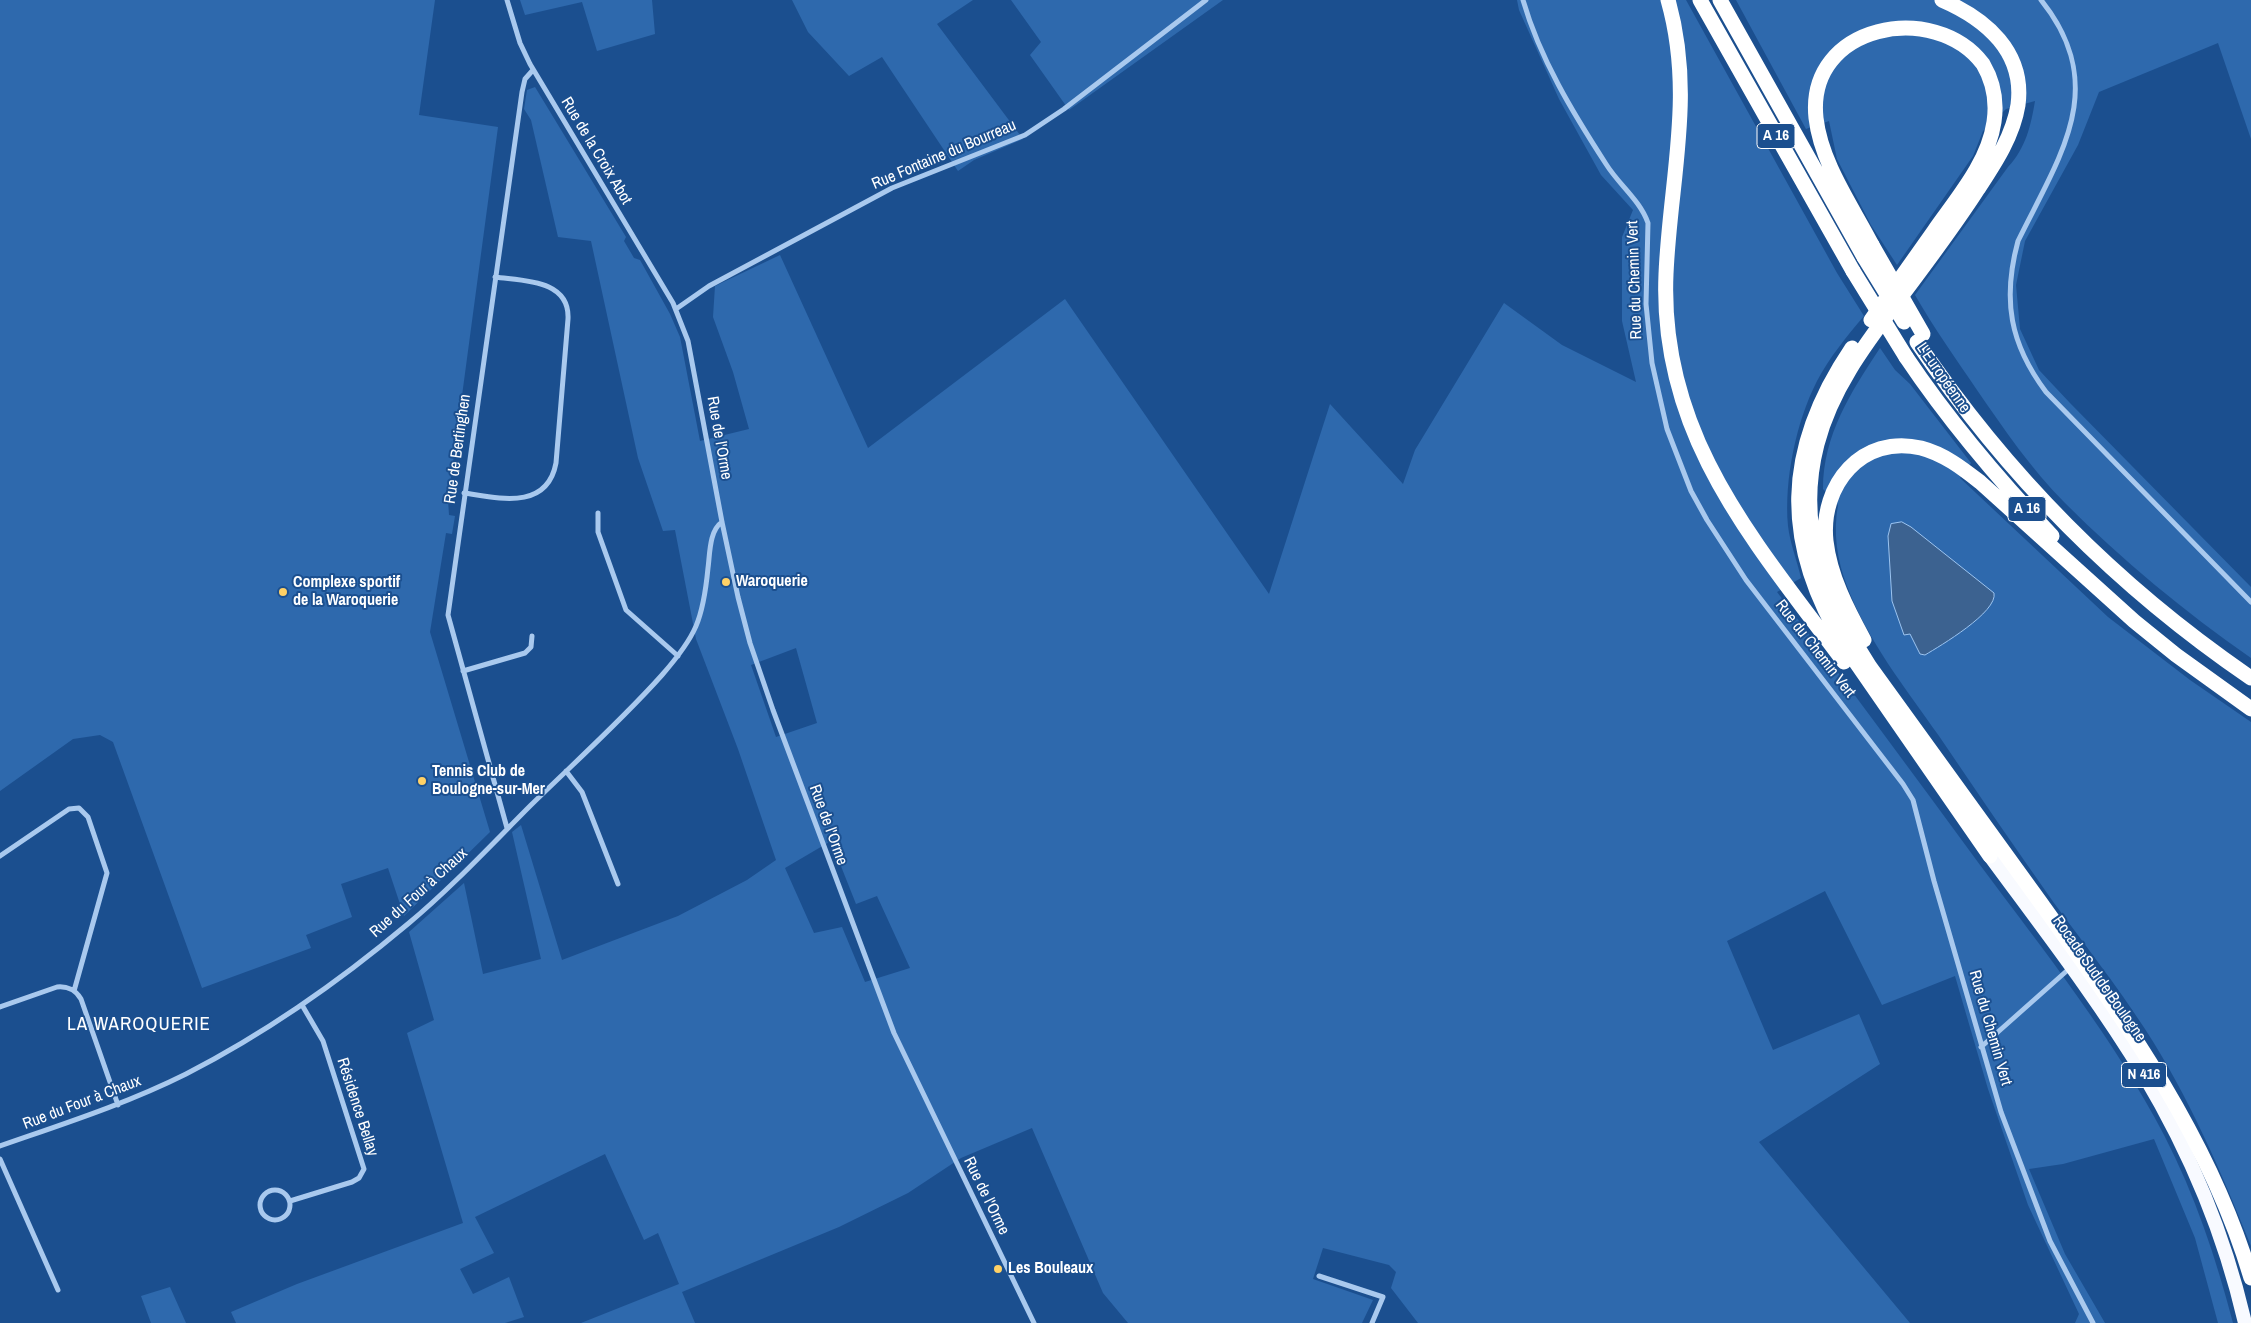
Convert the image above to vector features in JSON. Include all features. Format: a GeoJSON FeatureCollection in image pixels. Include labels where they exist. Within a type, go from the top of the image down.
{"type":"FeatureCollection","features":[{"type":"Feature","properties":{"kind":"highway"},"geometry":{"type":"LineString","coordinates":[[1668,0],[1678,47],[1682,111],[1669,229],[1666,296],[1671,356],[1687,418],[1709,468],[1736,515],[1807,613],[1990,856]]}},
{"type":"Feature","properties":{"kind":"highway","name":"L'Européenne"},"geometry":{"type":"LineString","coordinates":[[1700,0],[1853,271],[1906,357],[1940,406],[2053,537],[2112,592],[2169,640],[2251,699]]}},
{"type":"Feature","properties":{"kind":"highway","name":"A 16"},"geometry":{"type":"LineString","coordinates":[[1720,0],[1920,338],[2043,502],[2083,542],[2137,590],[2208,648],[2251,678]]}},
{"type":"Feature","properties":{"kind":"highway"},"geometry":{"type":"LineString","coordinates":[[1942,0],[1982,22],[2001,42],[2008,53],[2017,78],[2016,114],[2001,152],[1971,200],[1875,332],[1845,378],[1821,429],[1813,463],[1809,500],[1814,549],[1837,612],[1870,667],[2106,995],[2155,1069],[2181,1114],[2220,1191],[2251,1278]]}},
{"type":"Feature","properties":{"kind":"highway"},"geometry":{"type":"LineString","coordinates":[[1868,251],[1823,146],[1816,114],[1818,89],[1828,64],[1852,37],[1869,28],[1890,21],[1903,20],[1928,23],[1964,40],[1976,53],[1986,69],[1991,83],[1995,109],[1990,138],[1985,152],[1969,180],[1862,333],[1823,395],[1811,424],[1804,452],[1799,484],[1798,514],[1806,561],[1826,614],[1863,675],[1957,811]]}},
{"type":"Feature","properties":{"kind":"highway"},"geometry":{"type":"LineString","coordinates":[[1944,769],[1856,624],[1833,573],[1826,539],[1828,508],[1838,482],[1846,471],[1866,454],[1893,446],[1922,448],[1947,458],[1961,468],[1980,482],[2134,621],[2176,656],[2251,709]]}},
{"type":"Feature","properties":{"kind":"highway","name":"Rocade Sud de Boulogne"},"geometry":{"type":"LineString","coordinates":[[1990,856],[2109,1021],[2144,1074],[2182,1145],[2216,1227],[2245,1323]]}},
{"type":"Feature","properties":{"kind":"street","name":"Rue de la Croix Abot"},"geometry":{"type":"LineString","coordinates":[[507,0],[520,43],[533,70],[676,309]]}},
{"type":"Feature","properties":{"kind":"street","name":"Rue Fontaine du Bourreau"},"geometry":{"type":"LineString","coordinates":[[676,309],[709,286],[892,188],[1025,135],[1064,110],[1206,0]]}},
{"type":"Feature","properties":{"kind":"street","name":"Rue du Chemin Vert"},"geometry":{"type":"LineString","coordinates":[[1523,0],[1541,48],[1562,92],[1606,165],[1646,217],[1649,237],[1646,304],[1652,363],[1667,429],[1691,491],[1725,550],[1752,588],[1913,800],[1981,1047],[2001,1112],[2050,1241],[2093,1323]]}},
{"type":"Feature","properties":{"kind":"street"},"geometry":{"type":"LineString","coordinates":[[2041,0],[2055,19],[2067,42],[2073,61],[2076,99],[2070,132],[2018,241],[2014,257],[2010,302],[2013,327],[2018,343],[2035,377],[2046,392],[2251,602]]}},
{"type":"Feature","properties":{"kind":"street","name":"Rue de Bertinghen"},"geometry":{"type":"LineString","coordinates":[[507,828],[448,615],[522,90],[525,79],[533,70]]}},
{"type":"Feature","properties":{"kind":"street"},"geometry":{"type":"LineString","coordinates":[[464,493],[512,500],[525,498],[539,490],[554,472],[556,463],[568,319],[566,306],[558,292],[546,284],[495,277]]}},
{"type":"Feature","properties":{"kind":"street","name":"Rue de l'Orme"},"geometry":{"type":"LineString","coordinates":[[676,309],[688,341],[722,522],[740,605],[758,666],[890,1025],[1032,1323]]}},
{"type":"Feature","properties":{"kind":"street"},"geometry":{"type":"LineString","coordinates":[[598,513],[598,532],[626,610],[678,656]]}},
{"type":"Feature","properties":{"kind":"street","name":"Rue du Four à Chaux"},"geometry":{"type":"LineString","coordinates":[[0,1146],[118,1104],[169,1082],[217,1057],[302,1005],[409,923],[644,694],[678,656],[695,632],[701,616],[711,544],[716,526],[722,522]]}},
{"type":"Feature","properties":{"kind":"street"},"geometry":{"type":"LineString","coordinates":[[462,671],[525,653],[531,646],[532,636]]}},
{"type":"Feature","properties":{"kind":"street"},"geometry":{"type":"LineString","coordinates":[[566,771],[582,792],[618,884]]}},
{"type":"Feature","properties":{"kind":"street"},"geometry":{"type":"LineString","coordinates":[[0,856],[73,807],[82,810],[88,817],[107,873],[74,990]]}},
{"type":"Feature","properties":{"kind":"street"},"geometry":{"type":"LineString","coordinates":[[1981,1047],[2070,967]]}},
{"type":"Feature","properties":{"kind":"street"},"geometry":{"type":"LineString","coordinates":[[0,1007],[57,987],[74,990],[81,999],[118,1104]]}},
{"type":"Feature","properties":{"kind":"street","name":"Résidence Bellay"},"geometry":{"type":"LineString","coordinates":[[290,1201],[352,1182],[359,1178],[364,1169],[323,1041],[302,1005]]}},
{"type":"Feature","properties":{"kind":"street"},"geometry":{"type":"LineString","coordinates":[[0,1159],[58,1290]]}},
{"type":"Feature","properties":{"kind":"street"},"geometry":{"type":"LineString","coordinates":[[270,1191],[282,1192],[290,1201],[288,1213],[278,1220],[266,1218],[261,1210],[262,1198],[270,1191]]}},
{"type":"Feature","properties":{"kind":"street"},"geometry":{"type":"LineString","coordinates":[[1319,1276],[1383,1297],[1372,1323]]}},
{"type":"Feature","properties":{"kind":"shaded area"},"geometry":{"type":"Polygon","coordinates":[[[0,0],[435,0],[419,115],[498,127],[448,500],[449,515],[455,516],[452,534],[446,533],[430,632],[490,832],[404,916],[388,868],[341,884],[352,917],[306,935],[311,948],[202,988],[113,742],[100,735],[73,739],[0,791],[0,0]]]}},
{"type":"Feature","properties":{"kind":"shaded area"},"geometry":{"type":"Polygon","coordinates":[[[520,0],[652,0],[655,34],[597,51],[582,2],[525,15],[520,0]]]}},
{"type":"Feature","properties":{"kind":"shaded area"},"geometry":{"type":"Polygon","coordinates":[[[792,0],[973,0],[937,24],[1023,139],[974,160],[958,171],[882,57],[849,76],[808,32],[792,0]]]}},
{"type":"Feature","properties":{"kind":"shaded area"},"geometry":{"type":"Polygon","coordinates":[[[1011,0],[1223,0],[1069,110],[1030,55],[1041,42],[1011,0]]]}},
{"type":"Feature","properties":{"kind":"shaded area"},"geometry":{"type":"Polygon","coordinates":[[[1517,0],[1686,0],[1837,273],[1864,316],[1822,372],[1803,414],[1793,452],[1787,508],[1789,532],[1801,578],[1777,592],[2054,963],[2123,1065],[2164,1135],[2195,1204],[2212,1251],[2233,1323],[2218,1323],[2195,1238],[2154,1139],[2063,1164],[2029,1169],[2065,1254],[2105,1323],[2075,1323],[2079,1314],[2028,1205],[1988,1089],[1955,976],[1882,1005],[1825,891],[1727,941],[1773,1050],[1859,1014],[1880,1064],[1759,1142],[1910,1323],[1418,1323],[1391,1288],[1396,1272],[1389,1265],[1323,1248],[1313,1279],[1373,1300],[1362,1323],[1128,1323],[1103,1293],[1032,1128],[961,1158],[908,1193],[839,1227],[682,1292],[695,1323],[581,1323],[679,1284],[658,1233],[644,1240],[605,1154],[475,1217],[494,1253],[460,1269],[473,1294],[509,1277],[524,1317],[505,1323],[236,1323],[231,1312],[297,1284],[463,1223],[407,1033],[434,1020],[409,932],[464,883],[483,974],[541,959],[512,832],[521,825],[562,960],[678,916],[747,880],[776,860],[738,749],[696,639],[675,530],[663,531],[638,458],[591,241],[558,237],[531,120],[524,109],[527,90],[535,87],[626,237],[624,241],[634,258],[640,260],[670,314],[680,337],[700,441],[749,429],[733,372],[713,317],[715,286],[780,255],[868,448],[1065,299],[1269,594],[1330,404],[1403,484],[1415,450],[1504,303],[1562,345],[1636,382],[1622,321],[1622,237],[1633,210],[1601,175],[1559,99],[1519,10],[1517,0]],[[796,648],[751,665],[776,737],[817,723],[796,648]],[[831,841],[785,868],[814,933],[842,927],[865,982],[910,968],[877,896],[856,904],[831,841]]]}},
{"type":"Feature","properties":{"kind":"shaded area"},"geometry":{"type":"Polygon","coordinates":[[[1736,0],[2251,0],[2251,139],[2218,43],[2099,92],[2078,145],[2025,241],[2016,285],[2020,329],[2039,370],[2251,587],[2251,658],[2155,585],[2065,503],[2029,463],[1997,419],[1915,295],[2019,152],[2029,127],[2035,101],[2006,109],[1983,131],[1973,156],[1897,265],[1871,225],[1837,159],[1829,121],[1806,129],[1736,0]]]}},
{"type":"Feature","properties":{"kind":"shaded area"},"geometry":{"type":"Polygon","coordinates":[[[1880,348],[1895,370],[1910,384],[1971,463],[1960,478],[2108,617],[2190,680],[2251,722],[2251,1246],[2228,1190],[2190,1108],[2145,1029],[2039,882],[1888,664],[1855,606],[1841,566],[1837,546],[1836,525],[1838,505],[1823,489],[1824,469],[1833,432],[1849,398],[1880,348]]]}},
{"type":"Feature","properties":{"kind":"shaded area"},"geometry":{"type":"Polygon","coordinates":[[[1902,522],[1911,527],[1994,593],[1993,601],[1978,619],[1925,655],[1920,654],[1910,634],[1904,635],[1892,601],[1888,536],[1891,524],[1902,522]]]}},
{"type":"Feature","properties":{"kind":"shaded area"},"geometry":{"type":"Polygon","coordinates":[[[170,1287],[186,1323],[151,1323],[141,1296],[170,1287]]]}},
{"type":"Feature","properties":{"kind":"place","name":"Waroquerie"},"geometry":{"type":"Point","coordinates":[726,582]}},
{"type":"Feature","properties":{"kind":"place","name":"Complexe sportif de la Waroquerie"},"geometry":{"type":"Point","coordinates":[283,592]}},
{"type":"Feature","properties":{"kind":"place","name":"Tennis Club de Boulogne-sur-Mer"},"geometry":{"type":"Point","coordinates":[422,781]}},
{"type":"Feature","properties":{"kind":"place","name":"Les Bouleaux"},"geometry":{"type":"Point","coordinates":[998,1269]}},
{"type":"Feature","properties":{"kind":"district","name":"LA WAROQUERIE"},"geometry":{"type":"Point","coordinates":[139,1025]}}]}
